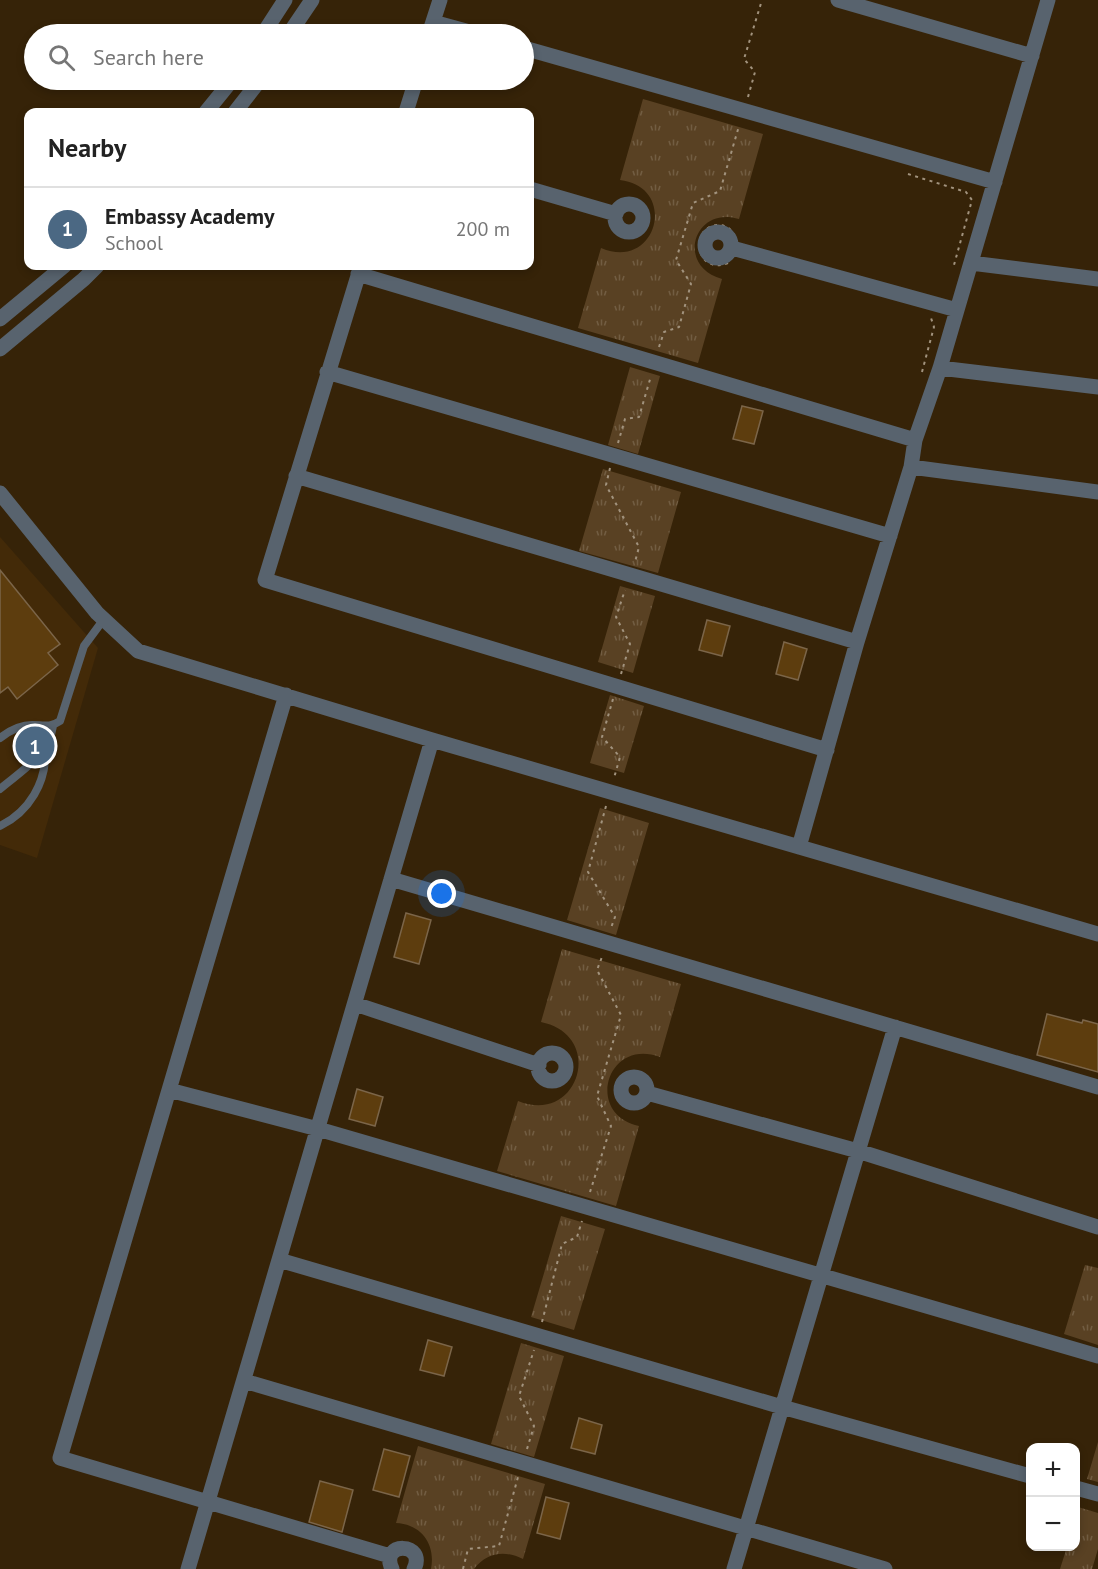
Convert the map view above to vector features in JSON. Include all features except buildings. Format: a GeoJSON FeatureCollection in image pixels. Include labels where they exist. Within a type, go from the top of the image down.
{"type":"FeatureCollection","features":[{"type":"Feature","properties":{"kind":"street"},"geometry":{"type":"LineString","coordinates":[[269,24],[285,0]]}},
{"type":"Feature","properties":{"kind":"street"},"geometry":{"type":"LineString","coordinates":[[296,24],[312,0]]}},
{"type":"Feature","properties":{"kind":"street"},"geometry":{"type":"LineString","coordinates":[[432,24],[440,0]]}},
{"type":"Feature","properties":{"kind":"street"},"geometry":{"type":"LineString","coordinates":[[838,0],[1032,56]]}},
{"type":"Feature","properties":{"kind":"street"},"geometry":{"type":"LineString","coordinates":[[799,847],[857,642],[911,467],[915,440],[940,368],[1048,0]]}},
{"type":"Feature","properties":{"kind":"street"},"geometry":{"type":"LineString","coordinates":[[534,51],[995,182]]}},
{"type":"Feature","properties":{"kind":"street"},"geometry":{"type":"LineString","coordinates":[[209,108],[224,90]]}},
{"type":"Feature","properties":{"kind":"street"},"geometry":{"type":"LineString","coordinates":[[238,108],[252,90]]}},
{"type":"Feature","properties":{"kind":"street"},"geometry":{"type":"LineString","coordinates":[[407,108],[413,90]]}},
{"type":"Feature","properties":{"kind":"street"},"geometry":{"type":"LineString","coordinates":[[534,190],[616,214]]}},
{"type":"Feature","properties":{"kind":"street"},"geometry":{"type":"LineString","coordinates":[[732,248],[957,310]]}},
{"type":"Feature","properties":{"kind":"street"},"geometry":{"type":"LineString","coordinates":[[971,263],[1098,279]]}},
{"type":"Feature","properties":{"kind":"street"},"geometry":{"type":"LineString","coordinates":[[0,319],[59,270]]}},
{"type":"Feature","properties":{"kind":"street"},"geometry":{"type":"LineString","coordinates":[[0,349],[92,270]]}},
{"type":"Feature","properties":{"kind":"street"},"geometry":{"type":"LineString","coordinates":[[827,750],[265,580],[359,270],[915,440]]}},
{"type":"Feature","properties":{"kind":"street"},"geometry":{"type":"LineString","coordinates":[[940,368],[1098,387]]}},
{"type":"Feature","properties":{"kind":"street"},"geometry":{"type":"LineString","coordinates":[[327,372],[890,536]]}},
{"type":"Feature","properties":{"kind":"street"},"geometry":{"type":"LineString","coordinates":[[911,467],[1098,492]]}},
{"type":"Feature","properties":{"kind":"street"},"geometry":{"type":"LineString","coordinates":[[296,476],[857,642]]}},
{"type":"Feature","properties":{"kind":"street"},"geometry":{"type":"LineString","coordinates":[[0,493],[104,619],[138,651],[432,740],[1098,934]]}},
{"type":"Feature","properties":{"kind":"street"},"geometry":{"type":"LineString","coordinates":[[286,695],[60,1458],[208,1502],[391,1562],[398,1548],[410,1549],[416,1557],[417,1562],[414,1569]]}},
{"type":"Feature","properties":{"kind":"street"},"geometry":{"type":"LineString","coordinates":[[188,1569],[432,740]]}},
{"type":"Feature","properties":{"kind":"street"},"geometry":{"type":"LineString","coordinates":[[391,879],[1098,1087]]}},
{"type":"Feature","properties":{"kind":"street"},"geometry":{"type":"LineString","coordinates":[[355,1004],[539,1065]]}},
{"type":"Feature","properties":{"kind":"street"},"geometry":{"type":"LineString","coordinates":[[735,1569],[895,1027]]}},
{"type":"Feature","properties":{"kind":"street"},"geometry":{"type":"LineString","coordinates":[[169,1090],[318,1130],[1098,1356]]}},
{"type":"Feature","properties":{"kind":"street"},"geometry":{"type":"LineString","coordinates":[[647,1093],[858,1151],[1098,1227]]}},
{"type":"Feature","properties":{"kind":"street"},"geometry":{"type":"LineString","coordinates":[[279,1260],[782,1407],[1026,1475]]}},
{"type":"Feature","properties":{"kind":"street"},"geometry":{"type":"LineString","coordinates":[[244,1381],[885,1569]]}},
{"type":"Feature","properties":{"kind":"street"},"geometry":{"type":"LineString","coordinates":[[1080,1489],[1098,1494]]}},
{"type":"Feature","properties":{"kind":"lane"},"geometry":{"type":"LineString","coordinates":[[0,738],[18,727],[53,726],[60,721],[84,646],[104,619]]}},
{"type":"Feature","properties":{"kind":"lane"},"geometry":{"type":"LineString","coordinates":[[0,789],[45,750],[52,737],[53,726]]}},
{"type":"Feature","properties":{"kind":"lane"},"geometry":{"type":"LineString","coordinates":[[0,826],[16,816],[31,801],[42,780],[46,765],[45,750]]}},
{"type":"Feature","properties":{"kind":"shaded area"},"geometry":{"type":"Polygon","coordinates":[[[0,537],[98,648],[37,858],[0,845],[0,537]]]}},
{"type":"Feature","properties":{"kind":"green space"},"geometry":{"type":"Polygon","coordinates":[[[643,99],[763,134],[739,219],[723,217],[711,221],[701,228],[696,239],[695,251],[698,262],[707,272],[722,279],[698,363],[578,328],[601,248],[620,252],[636,248],[647,239],[654,226],[655,211],[650,197],[638,186],[620,180],[643,99]]]}},
{"type":"Feature","properties":{"kind":"green space"},"geometry":{"type":"Polygon","coordinates":[[[630,367],[660,376],[638,454],[608,445],[630,367]]]}},
{"type":"Feature","properties":{"kind":"green space"},"geometry":{"type":"Polygon","coordinates":[[[603,469],[681,492],[658,573],[579,551],[603,469]]]}},
{"type":"Feature","properties":{"kind":"green space"},"geometry":{"type":"Polygon","coordinates":[[[620,586],[655,596],[633,673],[598,662],[620,586]]]}},
{"type":"Feature","properties":{"kind":"green space"},"geometry":{"type":"Polygon","coordinates":[[[610,695],[644,706],[624,773],[590,763],[610,695]]]}},
{"type":"Feature","properties":{"kind":"green space"},"geometry":{"type":"Polygon","coordinates":[[[600,808],[649,823],[616,935],[567,920],[600,808]]]}},
{"type":"Feature","properties":{"kind":"green space"},"geometry":{"type":"Polygon","coordinates":[[[562,949],[681,984],[660,1057],[642,1054],[627,1058],[616,1067],[609,1080],[608,1094],[612,1107],[622,1119],[639,1126],[616,1206],[497,1171],[518,1101],[539,1105],[556,1101],[569,1090],[577,1076],[578,1059],[573,1043],[561,1030],[541,1022],[562,949]]]}},
{"type":"Feature","properties":{"kind":"green space"},"geometry":{"type":"Polygon","coordinates":[[[561,1216],[605,1229],[574,1330],[531,1317],[561,1216]]]}},
{"type":"Feature","properties":{"kind":"green space"},"geometry":{"type":"Polygon","coordinates":[[[1085,1265],[1098,1268],[1098,1345],[1064,1334],[1085,1265]]]}},
{"type":"Feature","properties":{"kind":"green space"},"geometry":{"type":"Polygon","coordinates":[[[521,1343],[564,1356],[534,1457],[491,1444],[521,1343]]]}},
{"type":"Feature","properties":{"kind":"green space"},"geometry":{"type":"Polygon","coordinates":[[[1098,1442],[1098,1482],[1087,1479],[1098,1442]]]}},
{"type":"Feature","properties":{"kind":"green space"},"geometry":{"type":"Polygon","coordinates":[[[418,1446],[545,1484],[523,1559],[510,1554],[497,1554],[485,1559],[474,1569],[431,1569],[431,1551],[425,1537],[413,1527],[396,1523],[418,1446]]]}},
{"type":"Feature","properties":{"kind":"green space"},"geometry":{"type":"Polygon","coordinates":[[[1080,1508],[1098,1513],[1098,1549],[1092,1569],[1060,1569],[1066,1551],[1080,1551],[1080,1508]]]}},
{"type":"Feature","properties":{"kind":"place","name":"Embassy Academy"},"geometry":{"type":"Point","coordinates":[35,746]}}]}
